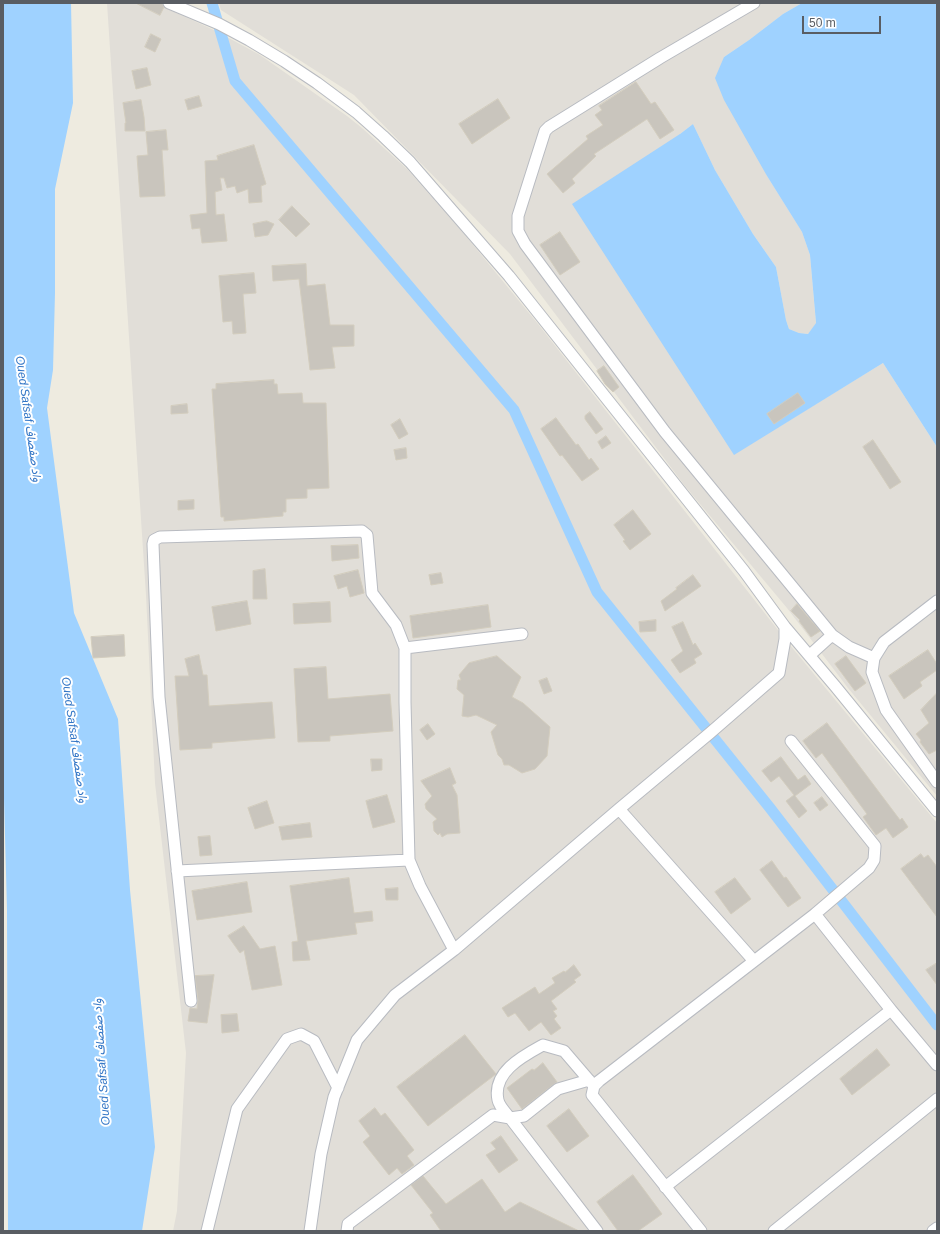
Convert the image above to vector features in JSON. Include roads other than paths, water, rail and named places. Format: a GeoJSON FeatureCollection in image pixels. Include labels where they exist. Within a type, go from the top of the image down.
{"type":"FeatureCollection","features":[{"type":"Feature","properties":{"kind":"lane"},"geometry":{"type":"LineString","coordinates":[[169,3],[233,32],[284,61],[356,112],[410,162],[509,276],[744,571],[785,627],[810,655],[937,811]]}},
{"type":"Feature","properties":{"kind":"lane"},"geometry":{"type":"LineString","coordinates":[[754,3],[660,58],[549,126],[545,131],[518,216],[518,231],[525,244],[665,432],[832,635],[849,647],[874,658]]}},
{"type":"Feature","properties":{"kind":"lane"},"geometry":{"type":"LineString","coordinates":[[191,1001],[159,697],[153,544],[154,540],[160,537],[362,531],[367,535],[372,593],[396,625],[405,648],[404,702],[409,860],[420,886],[454,950]]}},
{"type":"Feature","properties":{"kind":"lane"},"geometry":{"type":"LineString","coordinates":[[937,601],[884,642],[874,658],[872,672],[886,710],[937,782]]}},
{"type":"Feature","properties":{"kind":"lane"},"geometry":{"type":"LineString","coordinates":[[310,1231],[321,1154],[334,1097],[357,1040],[395,995],[454,950],[779,673],[785,639],[785,627]]}},
{"type":"Feature","properties":{"kind":"lane"},"geometry":{"type":"LineString","coordinates":[[405,648],[522,634]]}},
{"type":"Feature","properties":{"kind":"lane"},"geometry":{"type":"LineString","coordinates":[[810,655],[832,635]]}},
{"type":"Feature","properties":{"kind":"lane"},"geometry":{"type":"LineString","coordinates":[[347,1231],[348,1224],[493,1115],[510,1118],[524,1116],[558,1089],[592,1083],[815,914],[869,868],[874,860],[875,846],[791,741]]}},
{"type":"Feature","properties":{"kind":"lane"},"geometry":{"type":"LineString","coordinates":[[618,809],[754,961]]}},
{"type":"Feature","properties":{"kind":"lane"},"geometry":{"type":"LineString","coordinates":[[177,871],[409,860]]}},
{"type":"Feature","properties":{"kind":"lane"},"geometry":{"type":"LineString","coordinates":[[815,914],[937,1066]]}},
{"type":"Feature","properties":{"kind":"lane"},"geometry":{"type":"LineString","coordinates":[[665,1187],[892,1010]]}},
{"type":"Feature","properties":{"kind":"lane"},"geometry":{"type":"LineString","coordinates":[[207,1231],[237,1109],[288,1039],[301,1034],[314,1041],[338,1088]]}},
{"type":"Feature","properties":{"kind":"lane"},"geometry":{"type":"LineString","coordinates":[[596,1231],[498,1102],[498,1086],[507,1069],[521,1058],[543,1045],[564,1051],[592,1083],[592,1095],[701,1231]]}},
{"type":"Feature","properties":{"kind":"lane"},"geometry":{"type":"LineString","coordinates":[[774,1231],[937,1099]]}},
{"type":"Feature","properties":{"kind":"lane"},"geometry":{"type":"LineString","coordinates":[[933,1231],[937,1228]]}},
{"type":"Feature","properties":{"kind":"water","name":"Oued Safsaf واد صفصاف"},"geometry":{"type":"Polygon","coordinates":[[[3,3],[71,3],[73,103],[55,189],[53,370],[47,408],[74,613],[118,719],[130,890],[155,1147],[142,1231],[8,1231],[7,910],[3,761],[3,3]]]}},
{"type":"Feature","properties":{"kind":"water"},"geometry":{"type":"Polygon","coordinates":[[[802,3],[937,3],[937,447],[883,363],[734,455],[572,204],[693,124],[715,170],[753,234],[776,267],[789,329],[799,333],[808,334],[816,323],[810,255],[802,232],[767,176],[724,100],[715,78],[724,57],[783,14],[802,3]]]}},
{"type":"Feature","properties":{"kind":"waterway"},"geometry":{"type":"LineString","coordinates":[[212,3],[235,81],[514,410],[597,592],[770,808],[937,1025]]}}]}
